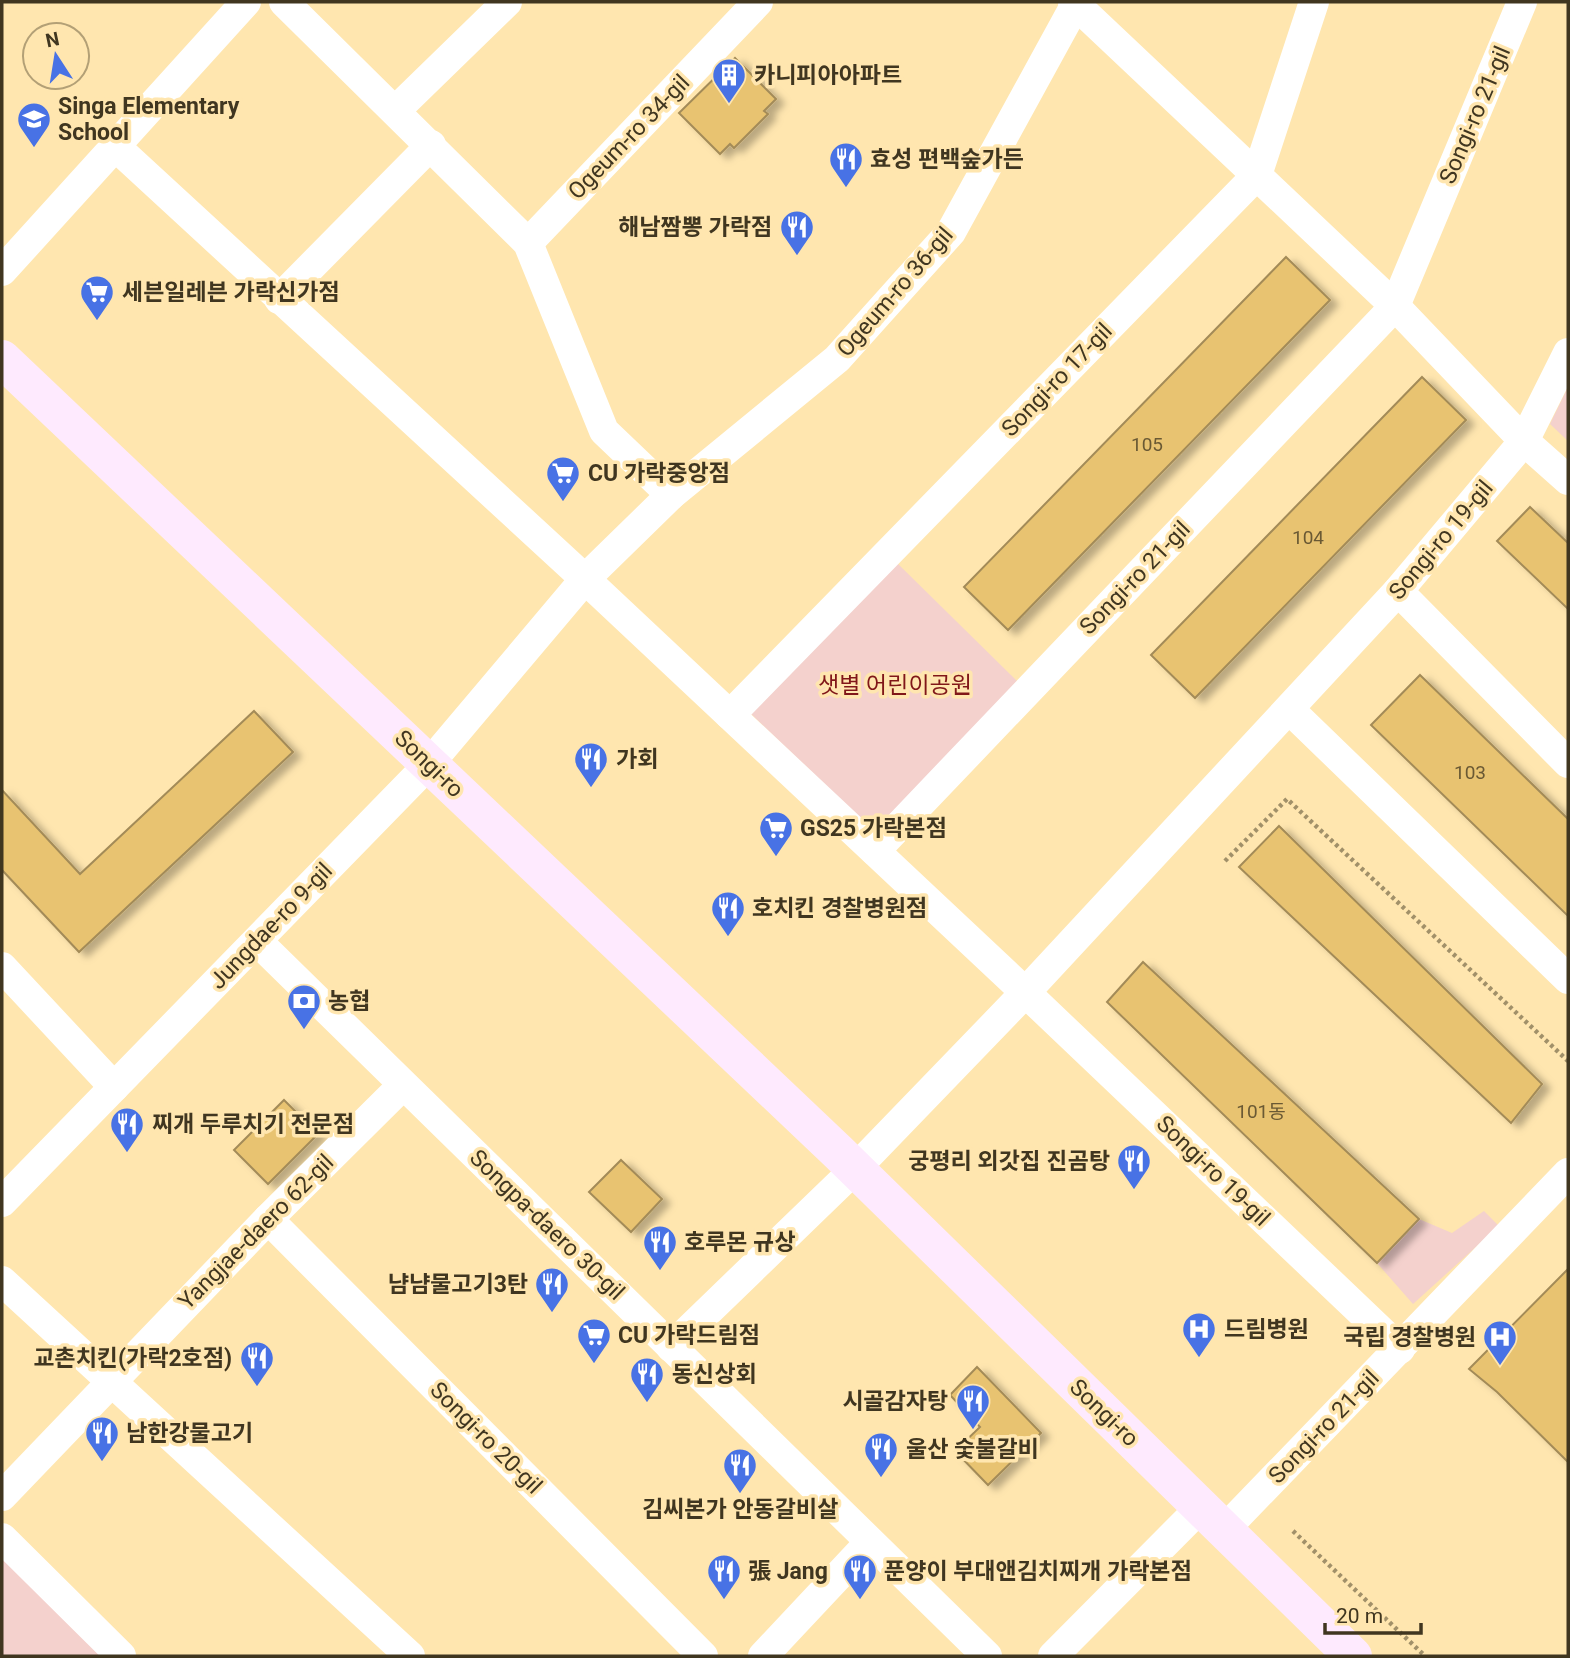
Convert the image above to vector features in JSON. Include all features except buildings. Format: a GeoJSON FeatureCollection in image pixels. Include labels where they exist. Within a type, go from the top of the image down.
{"type":"FeatureCollection","features":[{"type":"Feature","properties":{"kind":"street"},"geometry":{"type":"LineString","coordinates":[[2,271],[246,2]]}},
{"type":"Feature","properties":{"kind":"street"},"geometry":{"type":"LineString","coordinates":[[284,2],[528,243],[604,431],[671,495]]}},
{"type":"Feature","properties":{"kind":"street"},"geometry":{"type":"LineString","coordinates":[[396,111],[507,2]]}},
{"type":"Feature","properties":{"kind":"street","name":"Ogeum-ro 34-gil"},"geometry":{"type":"LineString","coordinates":[[528,243],[758,2]]}},
{"type":"Feature","properties":{"kind":"street","name":"Songi-ro 17-gil"},"geometry":{"type":"LineString","coordinates":[[730,715],[1257,175],[1314,2]]}},
{"type":"Feature","properties":{"kind":"street","name":"Songi-ro 21-gil"},"geometry":{"type":"LineString","coordinates":[[875,851],[1395,306],[1522,2]]}},
{"type":"Feature","properties":{"kind":"street"},"geometry":{"type":"LineString","coordinates":[[1076,3],[1395,306],[1524,441],[1568,481]]}},
{"type":"Feature","properties":{"kind":"street","name":"Ogeum-ro 36-gil"},"geometry":{"type":"LineString","coordinates":[[429,764],[585,579],[671,495],[837,359],[951,232],[1076,3]]}},
{"type":"Feature","properties":{"kind":"street"},"geometry":{"type":"LineString","coordinates":[[279,299],[431,145]]}},
{"type":"Feature","properties":{"kind":"street"},"geometry":{"type":"LineString","coordinates":[[116,147],[585,579],[1025,992]]}},
{"type":"Feature","properties":{"kind":"street","name":"Songi-ro 19-gil"},"geometry":{"type":"LineString","coordinates":[[855,1169],[1025,992],[1398,592],[1524,441],[1568,353]]}},
{"type":"Feature","properties":{"kind":"street","name":"Songi-ro"},"geometry":{"type":"LineString","coordinates":[[2,359],[855,1169],[1353,1656]]}},
{"type":"Feature","properties":{"kind":"street"},"geometry":{"type":"LineString","coordinates":[[1398,592],[1568,762]]}},
{"type":"Feature","properties":{"kind":"street"},"geometry":{"type":"LineString","coordinates":[[1290,710],[1568,978]]}},
{"type":"Feature","properties":{"kind":"street","name":"Jungdae-ro 9-gil"},"geometry":{"type":"LineString","coordinates":[[2,1202],[429,764]]}},
{"type":"Feature","properties":{"kind":"street","name":"Songpa-daero 30-gil"},"geometry":{"type":"LineString","coordinates":[[257,941],[987,1656]]}},
{"type":"Feature","properties":{"kind":"street"},"geometry":{"type":"LineString","coordinates":[[2,967],[114,1087]]}},
{"type":"Feature","properties":{"kind":"street","name":"Songi-ro 19-gil"},"geometry":{"type":"LineString","coordinates":[[1025,992],[1400,1349]]}},
{"type":"Feature","properties":{"kind":"street","name":"Yangjae-daero 62-gil"},"geometry":{"type":"LineString","coordinates":[[2,1496],[268,1219],[403,1085]]}},
{"type":"Feature","properties":{"kind":"street"},"geometry":{"type":"LineString","coordinates":[[671,1347],[855,1169]]}},
{"type":"Feature","properties":{"kind":"street","name":"Songi-ro 21-gil"},"geometry":{"type":"LineString","coordinates":[[1212,1518],[1400,1349],[1568,1173]]}},
{"type":"Feature","properties":{"kind":"street","name":"Songi-ro 20-gil"},"geometry":{"type":"LineString","coordinates":[[268,1219],[703,1656]]}},
{"type":"Feature","properties":{"kind":"street"},"geometry":{"type":"LineString","coordinates":[[2,1281],[410,1656]]}},
{"type":"Feature","properties":{"kind":"street"},"geometry":{"type":"LineString","coordinates":[[1053,1656],[1212,1518]]}},
{"type":"Feature","properties":{"kind":"street"},"geometry":{"type":"LineString","coordinates":[[2,1538],[121,1656]]}},
{"type":"Feature","properties":{"kind":"street"},"geometry":{"type":"LineString","coordinates":[[763,1656],[870,1542]]}},
{"type":"Feature","properties":{"kind":"path"},"geometry":{"type":"LineString","coordinates":[[1225,861],[1287,799],[1568,1061]]}},
{"type":"Feature","properties":{"kind":"path"},"geometry":{"type":"LineString","coordinates":[[1293,1531],[1425,1656]]}},
{"type":"Feature","properties":{"kind":"green space"},"geometry":{"type":"Polygon","coordinates":[[[1568,387],[1568,441],[1550,424],[1568,387]]]}},
{"type":"Feature","properties":{"kind":"green space","name":"샛별 어린이공원"},"geometry":{"type":"Polygon","coordinates":[[[893,559],[1017,681],[875,832],[750,713],[893,559]]]}},
{"type":"Feature","properties":{"kind":"green space"},"geometry":{"type":"Polygon","coordinates":[[[1484,1211],[1499,1226],[1413,1304],[1377,1263],[1419,1219],[1452,1233],[1484,1211]]]}},
{"type":"Feature","properties":{"kind":"green space"},"geometry":{"type":"Polygon","coordinates":[[[2,1553],[107,1656],[2,1656],[2,1553]]]}},
{"type":"Feature","properties":{"kind":"place","name":"카니피아아파트"},"geometry":{"type":"Point","coordinates":[729,105]}},
{"type":"Feature","properties":{"kind":"place","name":"Singa Elementary School"},"geometry":{"type":"Point","coordinates":[34,149]}},
{"type":"Feature","properties":{"kind":"place","name":"효성 편백숲가든"},"geometry":{"type":"Point","coordinates":[846,189]}},
{"type":"Feature","properties":{"kind":"place","name":"해남짬뽕 가락점"},"geometry":{"type":"Point","coordinates":[797,257]}},
{"type":"Feature","properties":{"kind":"place","name":"세븐일레븐 가락신가점"},"geometry":{"type":"Point","coordinates":[97,322]}},
{"type":"Feature","properties":{"kind":"place","name":"CU 가락중앙점"},"geometry":{"type":"Point","coordinates":[563,503]}},
{"type":"Feature","properties":{"kind":"place","name":"가회"},"geometry":{"type":"Point","coordinates":[591,789]}},
{"type":"Feature","properties":{"kind":"place","name":"GS25 가락본점"},"geometry":{"type":"Point","coordinates":[776,858]}},
{"type":"Feature","properties":{"kind":"place","name":"호치킨 경찰병원점"},"geometry":{"type":"Point","coordinates":[728,938]}},
{"type":"Feature","properties":{"kind":"place","name":"농협"},"geometry":{"type":"Point","coordinates":[304,1031]}},
{"type":"Feature","properties":{"kind":"place","name":"찌개 두루치기 전문점"},"geometry":{"type":"Point","coordinates":[127,1154]}},
{"type":"Feature","properties":{"kind":"place","name":"궁평리 외갓집 진곰탕"},"geometry":{"type":"Point","coordinates":[1134,1191]}},
{"type":"Feature","properties":{"kind":"place","name":"호루몬 규상"},"geometry":{"type":"Point","coordinates":[660,1272]}},
{"type":"Feature","properties":{"kind":"place","name":"냠냠물고기3탄"},"geometry":{"type":"Point","coordinates":[552,1314]}},
{"type":"Feature","properties":{"kind":"place","name":"드림병원"},"geometry":{"type":"Point","coordinates":[1199,1359]}},
{"type":"Feature","properties":{"kind":"place","name":"CU 가락드림점"},"geometry":{"type":"Point","coordinates":[594,1365]}},
{"type":"Feature","properties":{"kind":"place","name":"국립 경찰병원"},"geometry":{"type":"Point","coordinates":[1500,1367]}},
{"type":"Feature","properties":{"kind":"place","name":"교촌치킨(가락2호점)"},"geometry":{"type":"Point","coordinates":[257,1388]}},
{"type":"Feature","properties":{"kind":"place","name":"동신상회"},"geometry":{"type":"Point","coordinates":[647,1404]}},
{"type":"Feature","properties":{"kind":"place","name":"시골감자탕"},"geometry":{"type":"Point","coordinates":[973,1431]}},
{"type":"Feature","properties":{"kind":"place","name":"남한강물고기"},"geometry":{"type":"Point","coordinates":[102,1463]}},
{"type":"Feature","properties":{"kind":"place","name":"울산 숯불갈비"},"geometry":{"type":"Point","coordinates":[881,1479]}},
{"type":"Feature","properties":{"kind":"place","name":"김씨본가 안동갈비살"},"geometry":{"type":"Point","coordinates":[740,1495]}},
{"type":"Feature","properties":{"kind":"place","name":"張 Jang"},"geometry":{"type":"Point","coordinates":[724,1601]}},
{"type":"Feature","properties":{"kind":"place","name":"푼양이 부대앤김치찌개 가락본점"},"geometry":{"type":"Point","coordinates":[860,1601]}}]}
